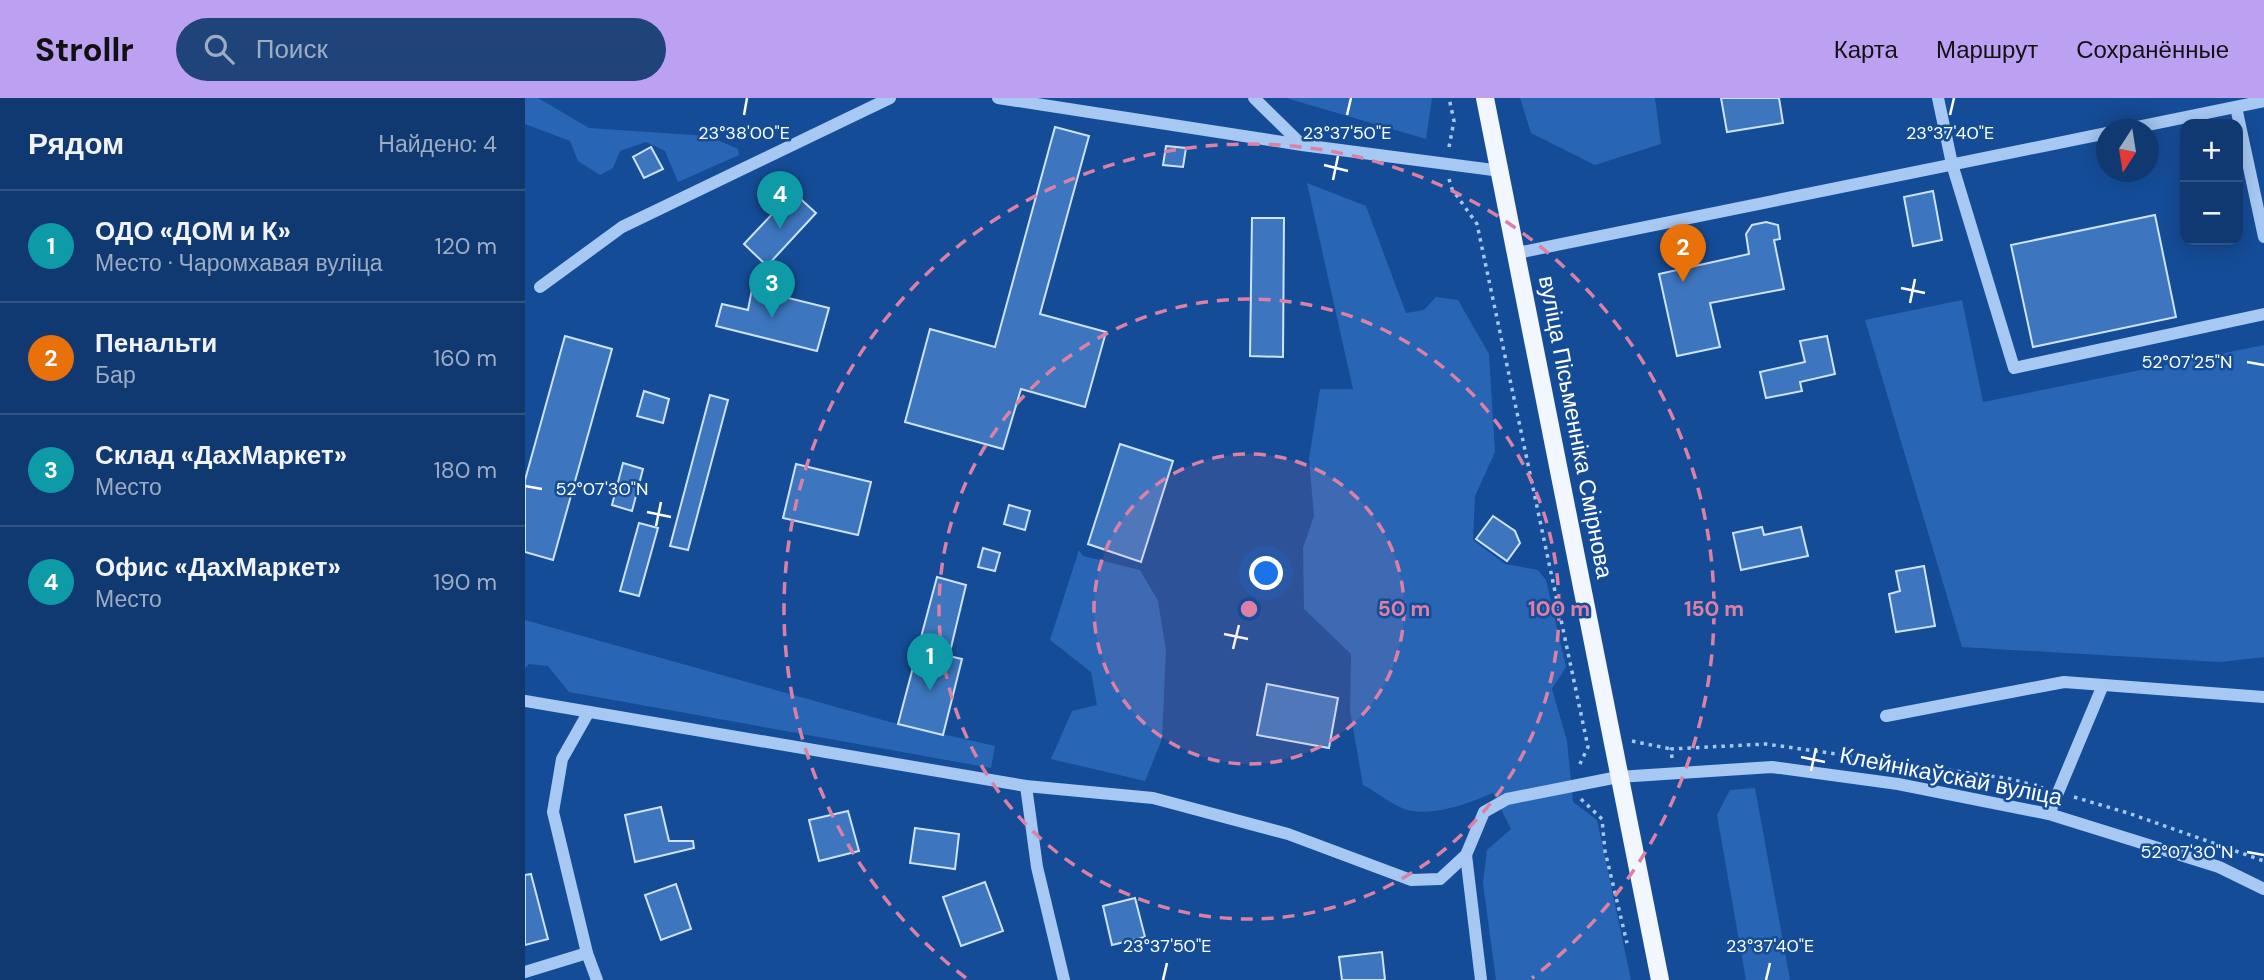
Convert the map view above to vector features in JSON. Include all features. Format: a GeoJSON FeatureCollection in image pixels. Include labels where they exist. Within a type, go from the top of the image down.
{"type":"FeatureCollection","features":[{"type":"Feature","properties":{"kind":"main road","name":"вуліца Пісьменніка Смірнова"},"geometry":{"type":"LineString","coordinates":[[1485,98],[1660,980]]}},
{"type":"Feature","properties":{"kind":"street"},"geometry":{"type":"LineString","coordinates":[[540,287],[622,227],[890,98]]}},
{"type":"Feature","properties":{"kind":"street"},"geometry":{"type":"LineString","coordinates":[[998,98],[1302,145],[1501,171]]}},
{"type":"Feature","properties":{"kind":"street"},"geometry":{"type":"LineString","coordinates":[[1254,98],[1302,145]]}},
{"type":"Feature","properties":{"kind":"street"},"geometry":{"type":"LineString","coordinates":[[1938,98],[1952,164],[2014,368],[2264,314]]}},
{"type":"Feature","properties":{"kind":"street"},"geometry":{"type":"LineString","coordinates":[[2159,123],[2264,101]]}},
{"type":"Feature","properties":{"kind":"street"},"geometry":{"type":"LineString","coordinates":[[2235,107],[2264,237]]}},
{"type":"Feature","properties":{"kind":"street"},"geometry":{"type":"LineString","coordinates":[[1517,253],[2096,135]]}},
{"type":"Feature","properties":{"kind":"street"},"geometry":{"type":"LineString","coordinates":[[1886,716],[2064,682],[2264,697]]}},
{"type":"Feature","properties":{"kind":"street"},"geometry":{"type":"LineString","coordinates":[[2049,814],[2103,685]]}},
{"type":"Feature","properties":{"kind":"street"},"geometry":{"type":"LineString","coordinates":[[525,701],[1026,786],[1153,798],[1288,834],[1411,880],[1440,879],[1466,855]]}},
{"type":"Feature","properties":{"kind":"street"},"geometry":{"type":"LineString","coordinates":[[588,713],[562,759],[553,812],[587,953],[597,980]]}},
{"type":"Feature","properties":{"kind":"street","name":"Клейнікаўскай вуліца"},"geometry":{"type":"LineString","coordinates":[[1466,855],[1484,812],[1507,799],[1618,777],[1772,767],[1898,784],[2049,814],[2219,867],[2264,889]]}},
{"type":"Feature","properties":{"kind":"street"},"geometry":{"type":"LineString","coordinates":[[1026,786],[1037,867],[1065,980]]}},
{"type":"Feature","properties":{"kind":"street"},"geometry":{"type":"LineString","coordinates":[[1466,855],[1481,980]]}},
{"type":"Feature","properties":{"kind":"street"},"geometry":{"type":"LineString","coordinates":[[525,972],[587,953]]}},
{"type":"Feature","properties":{"kind":"path"},"geometry":{"type":"LineString","coordinates":[[1449,98],[1454,121],[1446,164],[1452,190],[1477,224],[1588,747],[1576,773],[1581,803],[1602,819],[1605,851],[1627,943]]}},
{"type":"Feature","properties":{"kind":"path"},"geometry":{"type":"LineString","coordinates":[[1629,740],[1671,749]]}},
{"type":"Feature","properties":{"kind":"shaded area"},"geometry":{"type":"Polygon","coordinates":[[[525,98],[538,98],[589,128],[708,136],[738,149],[739,155],[678,182],[665,151],[646,142],[620,151],[613,168],[600,175],[578,161],[570,141],[525,124],[525,98]]]}},
{"type":"Feature","properties":{"kind":"shaded area"},"geometry":{"type":"Polygon","coordinates":[[[1286,98],[1432,98],[1426,139],[1286,98]]]}},
{"type":"Feature","properties":{"kind":"shaded area"},"geometry":{"type":"Polygon","coordinates":[[[1520,98],[1655,98],[1661,144],[1595,165],[1531,133],[1520,98]]]}},
{"type":"Feature","properties":{"kind":"shaded area"},"geometry":{"type":"Polygon","coordinates":[[[1307,183],[1366,206],[1406,313],[1424,310],[1436,297],[1458,300],[1489,354],[1495,452],[1475,496],[1473,540],[1505,564],[1538,570],[1546,580],[1566,667],[1552,689],[1567,741],[1573,802],[1597,820],[1631,980],[1496,980],[1483,883],[1487,850],[1511,829],[1493,793],[1454,807],[1422,812],[1400,807],[1363,785],[1350,711],[1351,654],[1304,609],[1303,548],[1314,516],[1309,459],[1320,389],[1353,389],[1307,183]]]}},
{"type":"Feature","properties":{"kind":"shaded area"},"geometry":{"type":"Polygon","coordinates":[[[1962,300],[1983,402],[2264,345],[2264,657],[2220,662],[1962,647],[1865,320],[1962,300]]]}},
{"type":"Feature","properties":{"kind":"shaded area"},"geometry":{"type":"Polygon","coordinates":[[[1079,550],[1083,556],[1140,570],[1158,601],[1166,650],[1162,739],[1145,781],[1051,759],[1072,711],[1097,705],[1091,672],[1050,640],[1079,550]]]}},
{"type":"Feature","properties":{"kind":"shaded area"},"geometry":{"type":"Polygon","coordinates":[[[525,620],[890,722],[995,746],[991,768],[569,692],[548,666],[529,664],[525,668],[525,620]]]}},
{"type":"Feature","properties":{"kind":"shaded area"},"geometry":{"type":"Polygon","coordinates":[[[1755,788],[1790,980],[1746,980],[1717,815],[1730,790],[1755,788]]]}},
{"type":"Feature","properties":{"kind":"building"},"geometry":{"type":"Polygon","coordinates":[[[1721,98],[1779,98],[1783,123],[1727,132],[1721,98]]]}},
{"type":"Feature","properties":{"kind":"building"},"geometry":{"type":"Polygon","coordinates":[[[1055,127],[1089,136],[1040,314],[1106,332],[1085,407],[1021,389],[1003,449],[905,422],[930,329],[995,347],[1055,127]]]}},
{"type":"Feature","properties":{"kind":"building"},"geometry":{"type":"Polygon","coordinates":[[[1166,146],[1186,148],[1183,167],[1163,165],[1166,146]]]}},
{"type":"Feature","properties":{"kind":"building"},"geometry":{"type":"Polygon","coordinates":[[[651,147],[663,169],[644,178],[633,157],[651,147]]]}},
{"type":"Feature","properties":{"kind":"building"},"geometry":{"type":"Polygon","coordinates":[[[1933,191],[1942,240],[1913,246],[1904,197],[1933,191]]]}},
{"type":"Feature","properties":{"kind":"building"},"geometry":{"type":"Polygon","coordinates":[[[793,192],[816,213],[767,266],[744,244],[793,192]]]}},
{"type":"Feature","properties":{"kind":"building"},"geometry":{"type":"Polygon","coordinates":[[[2155,215],[2176,317],[2033,347],[2011,245],[2155,215]]]}},
{"type":"Feature","properties":{"kind":"building"},"geometry":{"type":"Polygon","coordinates":[[[1252,218],[1284,218],[1283,357],[1250,356],[1252,218]]]}},
{"type":"Feature","properties":{"kind":"building"},"geometry":{"type":"Polygon","coordinates":[[[1766,222],[1778,225],[1780,239],[1774,240],[1784,289],[1710,303],[1720,347],[1677,356],[1659,274],[1749,254],[1746,234],[1752,225],[1766,222]]]}},
{"type":"Feature","properties":{"kind":"building"},"geometry":{"type":"Polygon","coordinates":[[[752,289],[829,308],[817,351],[716,326],[722,304],[748,310],[752,289]]]}},
{"type":"Feature","properties":{"kind":"building"},"geometry":{"type":"Polygon","coordinates":[[[565,336],[612,349],[553,560],[525,552],[525,480],[565,336]]]}},
{"type":"Feature","properties":{"kind":"building"},"geometry":{"type":"Polygon","coordinates":[[[1827,336],[1835,374],[1800,382],[1802,391],[1766,398],[1760,372],[1805,362],[1800,341],[1827,336]]]}},
{"type":"Feature","properties":{"kind":"building"},"geometry":{"type":"Polygon","coordinates":[[[644,391],[669,399],[663,423],[637,416],[644,391]]]}},
{"type":"Feature","properties":{"kind":"building"},"geometry":{"type":"Polygon","coordinates":[[[710,395],[728,400],[688,550],[670,546],[710,395]]]}},
{"type":"Feature","properties":{"kind":"building"},"geometry":{"type":"Polygon","coordinates":[[[1120,444],[1173,461],[1141,562],[1088,544],[1120,444]]]}},
{"type":"Feature","properties":{"kind":"building"},"geometry":{"type":"Polygon","coordinates":[[[623,463],[643,469],[632,511],[612,505],[623,463]]]}},
{"type":"Feature","properties":{"kind":"building"},"geometry":{"type":"Polygon","coordinates":[[[796,464],[871,482],[858,535],[783,518],[796,464]]]}},
{"type":"Feature","properties":{"kind":"building"},"geometry":{"type":"Polygon","coordinates":[[[1009,505],[1030,511],[1025,530],[1004,524],[1009,505]]]}},
{"type":"Feature","properties":{"kind":"building"},"geometry":{"type":"Polygon","coordinates":[[[1493,516],[1515,531],[1520,543],[1507,561],[1476,539],[1493,516]]]}},
{"type":"Feature","properties":{"kind":"building"},"geometry":{"type":"Polygon","coordinates":[[[639,523],[658,528],[639,596],[620,591],[639,523]]]}},
{"type":"Feature","properties":{"kind":"building"},"geometry":{"type":"Polygon","coordinates":[[[1762,527],[1764,535],[1801,527],[1808,556],[1741,570],[1733,533],[1762,527]]]}},
{"type":"Feature","properties":{"kind":"building"},"geometry":{"type":"Polygon","coordinates":[[[983,548],[1000,553],[995,571],[978,567],[983,548]]]}},
{"type":"Feature","properties":{"kind":"building"},"geometry":{"type":"Polygon","coordinates":[[[1924,566],[1935,626],[1896,632],[1889,594],[1900,591],[1896,571],[1924,566]]]}},
{"type":"Feature","properties":{"kind":"building"},"geometry":{"type":"Polygon","coordinates":[[[937,577],[966,585],[949,656],[962,659],[943,735],[898,724],[937,577]]]}},
{"type":"Feature","properties":{"kind":"building"},"geometry":{"type":"Polygon","coordinates":[[[1267,684],[1338,698],[1329,748],[1257,735],[1267,684]]]}},
{"type":"Feature","properties":{"kind":"building"},"geometry":{"type":"Polygon","coordinates":[[[661,807],[669,841],[693,841],[694,848],[635,862],[625,815],[661,807]]]}},
{"type":"Feature","properties":{"kind":"building"},"geometry":{"type":"Polygon","coordinates":[[[848,811],[859,851],[819,861],[809,820],[848,811]]]}},
{"type":"Feature","properties":{"kind":"building"},"geometry":{"type":"Polygon","coordinates":[[[915,828],[959,834],[955,869],[910,863],[915,828]]]}},
{"type":"Feature","properties":{"kind":"building"},"geometry":{"type":"Polygon","coordinates":[[[531,874],[548,939],[525,945],[525,875],[531,874]]]}},
{"type":"Feature","properties":{"kind":"building"},"geometry":{"type":"Polygon","coordinates":[[[985,882],[1003,931],[961,946],[943,897],[985,882]]]}},
{"type":"Feature","properties":{"kind":"building"},"geometry":{"type":"Polygon","coordinates":[[[676,884],[691,929],[661,940],[645,895],[676,884]]]}},
{"type":"Feature","properties":{"kind":"building"},"geometry":{"type":"Polygon","coordinates":[[[1135,898],[1145,937],[1112,945],[1103,906],[1135,898]]]}},
{"type":"Feature","properties":{"kind":"building"},"geometry":{"type":"Polygon","coordinates":[[[1382,952],[1385,980],[1342,980],[1339,957],[1382,952]]]}},
{"type":"Feature","properties":{"kind":"place","name":"Офис «ДахМаркет»"},"geometry":{"type":"Point","coordinates":[780,229]}},
{"type":"Feature","properties":{"kind":"place","name":"Пенальти"},"geometry":{"type":"Point","coordinates":[1683,282]}},
{"type":"Feature","properties":{"kind":"place","name":"Склад «ДахМаркет»"},"geometry":{"type":"Point","coordinates":[772,318]}},
{"type":"Feature","properties":{"kind":"place","name":"ОДО «ДОМ и К»"},"geometry":{"type":"Point","coordinates":[930,691]}}]}
